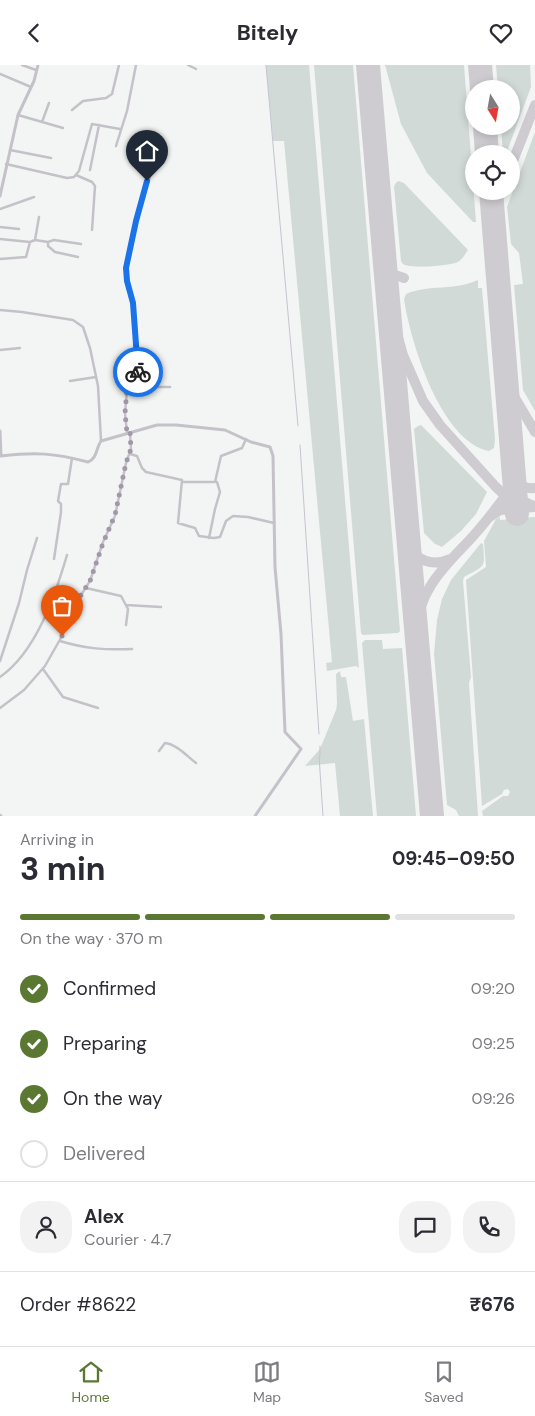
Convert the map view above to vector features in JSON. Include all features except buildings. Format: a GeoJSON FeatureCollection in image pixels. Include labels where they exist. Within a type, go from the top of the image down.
{"type":"FeatureCollection","features":[{"type":"Feature","properties":{"kind":"street"},"geometry":{"type":"LineString","coordinates":[[22,65],[36,70]]}},
{"type":"Feature","properties":{"kind":"street"},"geometry":{"type":"LineString","coordinates":[[0,196],[2,179],[18,115],[31,87],[38,65]]}},
{"type":"Feature","properties":{"kind":"street"},"geometry":{"type":"LineString","coordinates":[[72,110],[83,101],[106,98],[112,94],[119,65]]}},
{"type":"Feature","properties":{"kind":"street"},"geometry":{"type":"LineString","coordinates":[[116,146],[127,111],[136,65]]}},
{"type":"Feature","properties":{"kind":"street"},"geometry":{"type":"LineString","coordinates":[[188,65],[196,69]]}},
{"type":"Feature","properties":{"kind":"street"},"geometry":{"type":"LineString","coordinates":[[0,74],[31,87]]}},
{"type":"Feature","properties":{"kind":"street"},"geometry":{"type":"LineString","coordinates":[[42,123],[49,103]]}},
{"type":"Feature","properties":{"kind":"street"},"geometry":{"type":"LineString","coordinates":[[18,115],[42,123],[63,127]]}},
{"type":"Feature","properties":{"kind":"street"},"geometry":{"type":"LineString","coordinates":[[6,164],[67,178],[74,177],[79,171],[91,126],[95,123],[120,129]]}},
{"type":"Feature","properties":{"kind":"street"},"geometry":{"type":"LineString","coordinates":[[90,170],[99,125]]}},
{"type":"Feature","properties":{"kind":"street"},"geometry":{"type":"LineString","coordinates":[[10,150],[51,158]]}},
{"type":"Feature","properties":{"kind":"street"},"geometry":{"type":"LineString","coordinates":[[134,387],[137,382],[138,368],[135,353],[133,303],[127,281],[126,268],[136,221],[153,167]]}},
{"type":"Feature","properties":{"kind":"street"},"geometry":{"type":"LineString","coordinates":[[76,175],[92,182],[95,186],[92,230]]}},
{"type":"Feature","properties":{"kind":"street"},"geometry":{"type":"LineString","coordinates":[[0,209],[34,197]]}},
{"type":"Feature","properties":{"kind":"street"},"geometry":{"type":"LineString","coordinates":[[36,240],[39,217]]}},
{"type":"Feature","properties":{"kind":"street"},"geometry":{"type":"LineString","coordinates":[[0,227],[18,229]]}},
{"type":"Feature","properties":{"kind":"street"},"geometry":{"type":"LineString","coordinates":[[0,239],[30,242],[54,240],[81,244]]}},
{"type":"Feature","properties":{"kind":"street"},"geometry":{"type":"LineString","coordinates":[[0,259],[26,257],[30,242]]}},
{"type":"Feature","properties":{"kind":"street"},"geometry":{"type":"LineString","coordinates":[[48,242],[48,246],[55,252],[78,257]]}},
{"type":"Feature","properties":{"kind":"street"},"geometry":{"type":"LineString","coordinates":[[0,310],[73,320],[83,327],[96,377],[101,441],[92,461],[88,462],[52,454],[33,453],[0,456],[0,431]]}},
{"type":"Feature","properties":{"kind":"street"},"geometry":{"type":"LineString","coordinates":[[0,350],[20,348]]}},
{"type":"Feature","properties":{"kind":"street"},"geometry":{"type":"LineString","coordinates":[[70,381],[96,377]]}},
{"type":"Feature","properties":{"kind":"street"},"geometry":{"type":"LineString","coordinates":[[0,708],[24,690],[43,669],[60,641],[79,598],[86,588],[115,515],[126,463],[130,454],[131,445],[125,413],[127,390],[134,387],[170,387]]}},
{"type":"Feature","properties":{"kind":"street"},"geometry":{"type":"LineString","coordinates":[[101,441],[157,425],[176,425],[225,430],[270,447],[273,456],[275,567],[281,633],[285,732],[298,745],[301,752],[254,816]]}},
{"type":"Feature","properties":{"kind":"street"},"geometry":{"type":"LineString","coordinates":[[209,538],[220,492],[216,481],[221,456],[242,449],[246,439]]}},
{"type":"Feature","properties":{"kind":"street"},"geometry":{"type":"LineString","coordinates":[[130,454],[137,457],[146,472],[183,482],[213,483],[216,481]]}},
{"type":"Feature","properties":{"kind":"street"},"geometry":{"type":"LineString","coordinates":[[54,559],[61,511],[61,504],[58,501],[59,490],[61,484],[68,484],[72,458]]}},
{"type":"Feature","properties":{"kind":"street"},"geometry":{"type":"LineString","coordinates":[[183,482],[178,523],[193,527],[199,536],[209,538],[220,537],[226,521],[233,516],[248,517],[274,523]]}},
{"type":"Feature","properties":{"kind":"street"},"geometry":{"type":"LineString","coordinates":[[0,661],[19,603],[36,538]]}},
{"type":"Feature","properties":{"kind":"street"},"geometry":{"type":"LineString","coordinates":[[0,677],[17,664],[45,617],[56,593],[67,555]]}},
{"type":"Feature","properties":{"kind":"street"},"geometry":{"type":"LineString","coordinates":[[86,588],[121,596],[124,605],[128,609],[126,625]]}},
{"type":"Feature","properties":{"kind":"street"},"geometry":{"type":"LineString","coordinates":[[124,605],[161,607]]}},
{"type":"Feature","properties":{"kind":"street"},"geometry":{"type":"LineString","coordinates":[[60,641],[89,649],[132,649]]}},
{"type":"Feature","properties":{"kind":"street"},"geometry":{"type":"LineString","coordinates":[[43,669],[63,697],[98,708]]}},
{"type":"Feature","properties":{"kind":"street"},"geometry":{"type":"LineString","coordinates":[[158,751],[167,743],[196,763]]}},
{"type":"Feature","properties":{"kind":"shaded area"},"geometry":{"type":"Polygon","coordinates":[[[266,65],[309,65],[359,668],[356,666],[327,671],[326,663],[332,662],[284,141],[273,141],[266,65]]]}},
{"type":"Feature","properties":{"kind":"shaded area"},"geometry":{"type":"Polygon","coordinates":[[[314,65],[353,65],[400,631],[398,633],[363,635],[361,633],[314,65]]]}},
{"type":"Feature","properties":{"kind":"shaded area"},"geometry":{"type":"Polygon","coordinates":[[[385,65],[464,65],[465,135],[469,135],[470,145],[465,145],[465,200],[474,200],[476,222],[473,222],[427,173],[401,124],[385,65]]]}},
{"type":"Feature","properties":{"kind":"shaded area"},"geometry":{"type":"Polygon","coordinates":[[[496,65],[530,65],[531,87],[520,116],[520,80],[497,80],[496,65]]]}},
{"type":"Feature","properties":{"kind":"shaded area"},"geometry":{"type":"Polygon","coordinates":[[[535,132],[535,411],[523,390],[514,285],[523,284],[519,253],[511,244],[507,207],[510,200],[520,200],[520,172],[535,132]]]}},
{"type":"Feature","properties":{"kind":"shaded area"},"geometry":{"type":"Polygon","coordinates":[[[502,135],[513,135],[509,145],[502,145],[502,135]]]}},
{"type":"Feature","properties":{"kind":"shaded area"},"geometry":{"type":"Polygon","coordinates":[[[398,181],[404,183],[468,250],[460,261],[447,265],[430,266],[407,266],[403,264],[401,261],[394,187],[398,181]]]}},
{"type":"Feature","properties":{"kind":"shaded area"},"geometry":{"type":"Polygon","coordinates":[[[478,280],[478,288],[482,288],[495,439],[494,448],[489,451],[472,444],[456,429],[443,410],[421,363],[407,317],[404,299],[406,294],[415,291],[460,285],[478,280]]]}},
{"type":"Feature","properties":{"kind":"shaded area"},"geometry":{"type":"Polygon","coordinates":[[[421,425],[487,492],[476,514],[461,531],[442,547],[435,544],[424,533],[414,429],[421,425]]]}},
{"type":"Feature","properties":{"kind":"shaded area"},"geometry":{"type":"Polygon","coordinates":[[[500,517],[500,520],[535,517],[535,816],[483,816],[482,811],[503,796],[508,796],[510,792],[508,789],[504,790],[502,794],[482,806],[466,580],[486,567],[484,541],[496,519],[500,517]]]}},
{"type":"Feature","properties":{"kind":"shaded area"},"geometry":{"type":"Polygon","coordinates":[[[481,543],[483,544],[484,562],[480,568],[464,577],[463,581],[471,677],[469,683],[478,816],[459,816],[456,810],[447,805],[434,654],[437,620],[442,599],[451,580],[481,543]]]}},
{"type":"Feature","properties":{"kind":"shaded area"},"geometry":{"type":"Polygon","coordinates":[[[365,640],[382,640],[383,649],[402,648],[416,816],[377,816],[362,643],[365,640]]]}},
{"type":"Feature","properties":{"kind":"shaded area"},"geometry":{"type":"Polygon","coordinates":[[[340,671],[341,677],[346,677],[353,721],[364,719],[373,816],[340,816],[335,763],[305,766],[320,749],[336,710],[336,674],[340,671]]]}},
{"type":"Feature","properties":{"kind":"waterway"},"geometry":{"type":"LineString","coordinates":[[266,65],[298,426]]}},
{"type":"Feature","properties":{"kind":"waterway"},"geometry":{"type":"LineString","coordinates":[[300,445],[319,734]]}},
{"type":"Feature","properties":{"kind":"waterway"},"geometry":{"type":"LineString","coordinates":[[320,746],[323,816]]}},
{"type":"Feature","properties":{"kind":"taxiway"},"geometry":{"type":"LineString","coordinates":[[519,145],[535,105]]}},
{"type":"Feature","properties":{"kind":"taxiway"},"geometry":{"type":"LineString","coordinates":[[385,261],[392,274],[404,278]]}},
{"type":"Feature","properties":{"kind":"taxiway"},"geometry":{"type":"LineString","coordinates":[[388,301],[403,355],[423,401],[440,425],[495,486],[515,505],[525,508]]}},
{"type":"Feature","properties":{"kind":"taxiway"},"geometry":{"type":"LineString","coordinates":[[505,368],[508,386],[535,432]]}},
{"type":"Feature","properties":{"kind":"taxiway"},"geometry":{"type":"LineString","coordinates":[[416,629],[421,605],[431,585],[444,567],[479,530],[506,495],[510,489],[513,469]]}},
{"type":"Feature","properties":{"kind":"taxiway"},"geometry":{"type":"LineString","coordinates":[[516,477],[519,483],[524,486],[535,488]]}},
{"type":"Feature","properties":{"kind":"taxiway"},"geometry":{"type":"LineString","coordinates":[[514,478],[517,492],[521,499],[534,506]]}},
{"type":"Feature","properties":{"kind":"taxiway"},"geometry":{"type":"LineString","coordinates":[[491,516],[500,510],[535,507]]}},
{"type":"Feature","properties":{"kind":"taxiway"},"geometry":{"type":"LineString","coordinates":[[408,543],[415,554],[425,561],[437,562],[450,559]]}},
{"type":"Feature","properties":{"kind":"runway"},"geometry":{"type":"LineString","coordinates":[[368,65],[432,816]]}},
{"type":"Feature","properties":{"kind":"runway"},"geometry":{"type":"LineString","coordinates":[[480,65],[481,80]]}},
{"type":"Feature","properties":{"kind":"runway"},"geometry":{"type":"LineString","coordinates":[[486,135],[486,145]]}},
{"type":"Feature","properties":{"kind":"runway"},"geometry":{"type":"LineString","coordinates":[[492,200],[517,514]]}},
{"type":"Feature","properties":{"kind":"way so far"},"geometry":{"type":"LineString","coordinates":[[62,636],[79,598],[88,586],[115,515],[126,463],[131,449],[130,432],[127,433],[125,413],[127,390],[137,385],[138,372]]}},
{"type":"Feature","properties":{"kind":"route"},"geometry":{"type":"LineString","coordinates":[[138,372],[135,353],[133,303],[127,281],[126,268],[147,181]]}}]}
